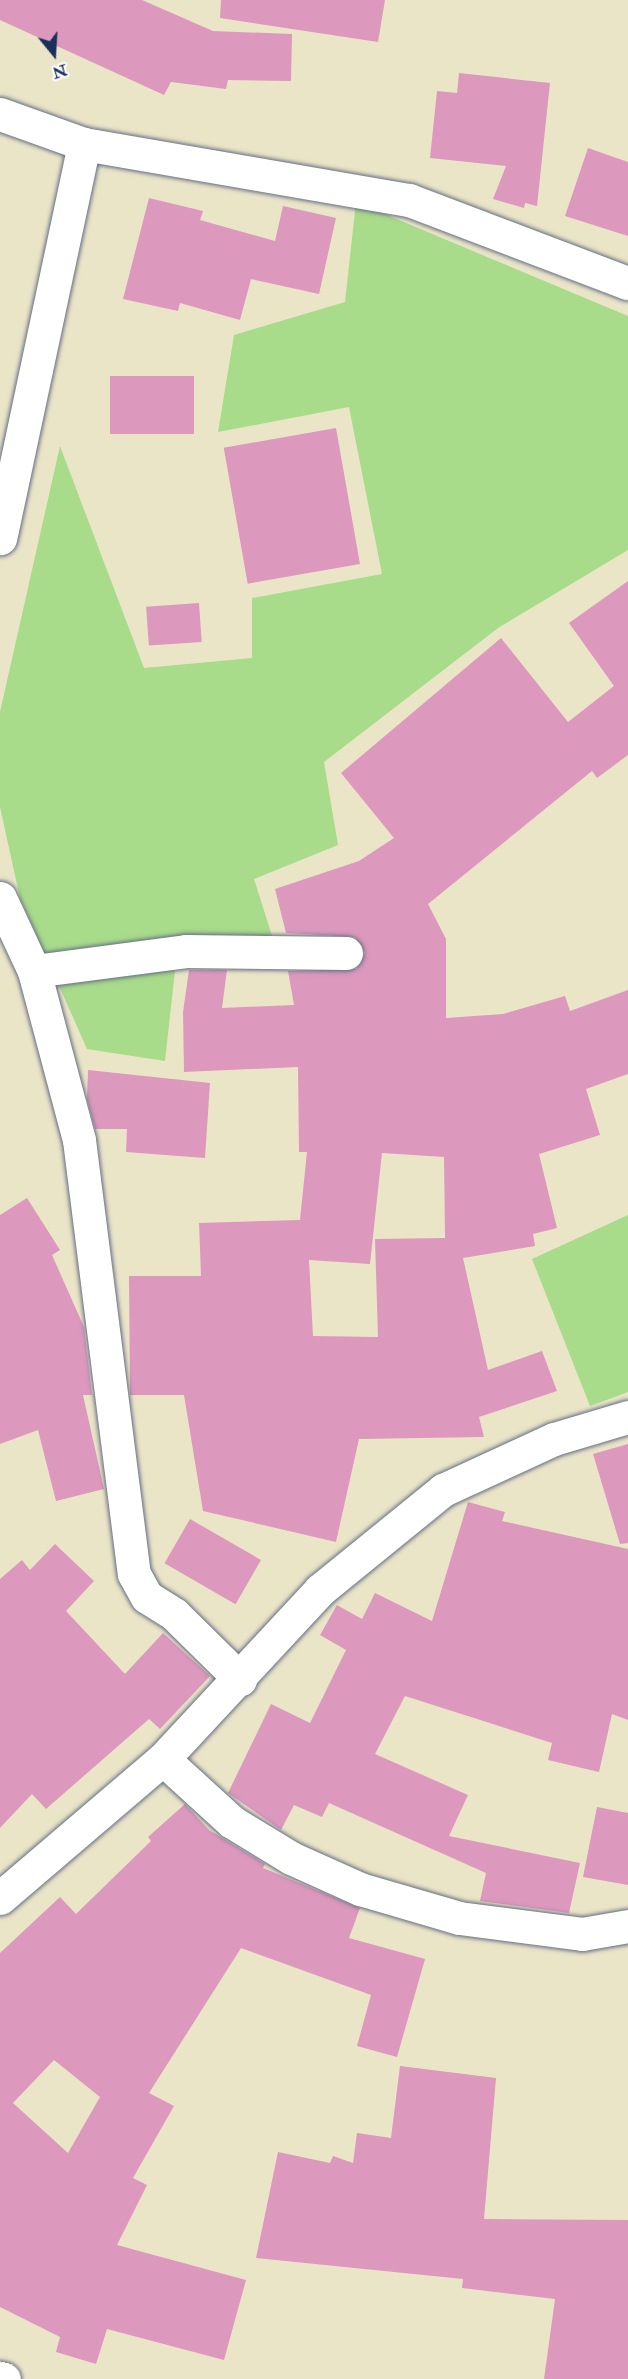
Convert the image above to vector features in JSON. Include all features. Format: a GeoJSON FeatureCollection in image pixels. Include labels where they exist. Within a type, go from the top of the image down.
{"type":"FeatureCollection","features":[{"type":"Feature","properties":{"kind":"street"},"geometry":{"type":"LineString","coordinates":[[0,114],[84,144],[409,200],[628,283]]}},
{"type":"Feature","properties":{"kind":"street"},"geometry":{"type":"LineString","coordinates":[[0,538],[84,144]]}},
{"type":"Feature","properties":{"kind":"street"},"geometry":{"type":"LineString","coordinates":[[0,898],[34,971],[79,1140],[134,1574],[147,1597],[174,1614],[240,1679]]}},
{"type":"Feature","properties":{"kind":"street"},"geometry":{"type":"LineString","coordinates":[[34,971],[186,951],[346,953]]}},
{"type":"Feature","properties":{"kind":"street"},"geometry":{"type":"LineString","coordinates":[[0,1898],[163,1759],[240,1679],[320,1590],[443,1490],[554,1439],[628,1417]]}},
{"type":"Feature","properties":{"kind":"street"},"geometry":{"type":"LineString","coordinates":[[163,1759],[232,1822],[291,1858],[360,1889],[459,1918],[582,1934],[628,1926]]}},
{"type":"Feature","properties":{"kind":"green space"},"geometry":{"type":"Polygon","coordinates":[[[356,202],[628,316],[628,550],[498,628],[324,762],[338,845],[254,879],[274,942],[178,944],[165,1061],[87,1049],[20,898],[0,807],[0,712],[60,446],[144,668],[252,658],[252,598],[382,574],[349,407],[218,432],[234,335],[345,302],[356,202]]]}},
{"type":"Feature","properties":{"kind":"green space"},"geometry":{"type":"Polygon","coordinates":[[[628,1215],[628,1392],[590,1406],[532,1259],[628,1215]]]}},
{"type":"Feature","properties":{"kind":"building"},"geometry":{"type":"Polygon","coordinates":[[[0,0],[142,0],[213,31],[292,34],[291,81],[228,80],[226,89],[171,82],[164,95],[0,20],[0,0]]]}},
{"type":"Feature","properties":{"kind":"building"},"geometry":{"type":"Polygon","coordinates":[[[221,0],[385,0],[378,42],[220,18],[221,0]]]}},
{"type":"Feature","properties":{"kind":"building"},"geometry":{"type":"Polygon","coordinates":[[[459,73],[550,83],[537,206],[525,203],[524,208],[493,199],[506,166],[430,158],[437,91],[457,93],[459,73]]]}},
{"type":"Feature","properties":{"kind":"building"},"geometry":{"type":"Polygon","coordinates":[[[588,148],[628,162],[628,236],[565,216],[588,148]]]}},
{"type":"Feature","properties":{"kind":"building"},"geometry":{"type":"Polygon","coordinates":[[[149,198],[203,211],[200,220],[275,241],[283,206],[336,218],[319,294],[251,279],[240,320],[180,303],[178,311],[123,299],[149,198]]]}},
{"type":"Feature","properties":{"kind":"building"},"geometry":{"type":"Polygon","coordinates":[[[110,376],[194,376],[194,434],[110,434],[110,376]]]}},
{"type":"Feature","properties":{"kind":"building"},"geometry":{"type":"Polygon","coordinates":[[[336,428],[360,564],[248,584],[224,448],[336,428]]]}},
{"type":"Feature","properties":{"kind":"building"},"geometry":{"type":"Polygon","coordinates":[[[628,581],[628,755],[597,778],[592,771],[428,904],[446,939],[446,1018],[503,1014],[565,996],[570,1011],[628,990],[628,1074],[586,1089],[600,1135],[539,1154],[557,1228],[533,1234],[535,1246],[463,1258],[488,1370],[542,1351],[557,1391],[479,1417],[484,1437],[359,1439],[336,1542],[203,1511],[184,1395],[130,1395],[129,1276],[201,1276],[199,1223],[300,1220],[307,1152],[299,1152],[298,1067],[184,1072],[183,1012],[189,970],[227,970],[222,1008],[294,1005],[288,971],[356,969],[365,953],[355,937],[286,933],[275,889],[359,861],[394,838],[341,773],[501,638],[568,722],[614,686],[569,623],[628,581]],[[382,1153],[370,1264],[309,1260],[313,1336],[378,1337],[375,1239],[445,1238],[444,1157],[382,1153]]]}},
{"type":"Feature","properties":{"kind":"building"},"geometry":{"type":"Polygon","coordinates":[[[199,603],[202,642],[149,646],[146,607],[199,603]]]}},
{"type":"Feature","properties":{"kind":"building"},"geometry":{"type":"Polygon","coordinates":[[[88,1070],[210,1083],[205,1158],[126,1152],[127,1129],[95,1129],[87,1099],[88,1070]]]}},
{"type":"Feature","properties":{"kind":"building"},"geometry":{"type":"Polygon","coordinates":[[[27,1198],[60,1250],[52,1255],[84,1327],[92,1395],[83,1395],[104,1489],[56,1501],[38,1430],[0,1444],[0,1215],[27,1198]]]}},
{"type":"Feature","properties":{"kind":"building"},"geometry":{"type":"Polygon","coordinates":[[[628,1444],[628,1543],[620,1544],[593,1454],[628,1444]]]}},
{"type":"Feature","properties":{"kind":"building"},"geometry":{"type":"Polygon","coordinates":[[[468,1502],[505,1512],[502,1521],[628,1549],[628,1720],[612,1714],[599,1772],[548,1760],[552,1743],[405,1696],[375,1754],[468,1795],[449,1836],[580,1863],[569,1913],[480,1901],[486,1873],[329,1803],[322,1817],[294,1805],[281,1830],[228,1793],[271,1704],[310,1723],[346,1650],[320,1635],[337,1605],[362,1619],[375,1593],[432,1621],[468,1502]]]}},
{"type":"Feature","properties":{"kind":"building"},"geometry":{"type":"Polygon","coordinates":[[[190,1519],[261,1560],[236,1604],[164,1563],[190,1519]]]}},
{"type":"Feature","properties":{"kind":"building"},"geometry":{"type":"Polygon","coordinates":[[[55,1544],[94,1581],[66,1611],[125,1674],[163,1633],[210,1676],[160,1729],[149,1719],[46,1809],[32,1794],[0,1828],[0,1579],[22,1560],[30,1570],[55,1544]]]}},
{"type":"Feature","properties":{"kind":"building"},"geometry":{"type":"Polygon","coordinates":[[[185,1804],[209,1830],[265,1864],[263,1868],[360,1908],[349,1938],[425,1959],[397,2057],[357,2046],[371,1995],[241,1948],[149,2093],[174,2106],[133,2178],[147,2185],[117,2245],[246,2280],[224,2360],[107,2329],[96,2364],[56,2352],[60,2337],[0,2307],[0,1953],[60,1897],[76,1914],[151,1841],[148,1837],[185,1804]],[[54,2060],[13,2103],[68,2153],[100,2097],[54,2060]]]}},
{"type":"Feature","properties":{"kind":"building"},"geometry":{"type":"Polygon","coordinates":[[[597,1807],[628,1813],[628,1885],[583,1877],[597,1807]]]}},
{"type":"Feature","properties":{"kind":"building"},"geometry":{"type":"Polygon","coordinates":[[[400,2066],[496,2078],[484,2219],[628,2220],[628,2379],[544,2379],[555,2299],[462,2288],[463,2279],[256,2258],[278,2152],[330,2163],[333,2156],[353,2163],[357,2133],[391,2138],[400,2066]]]}}]}
